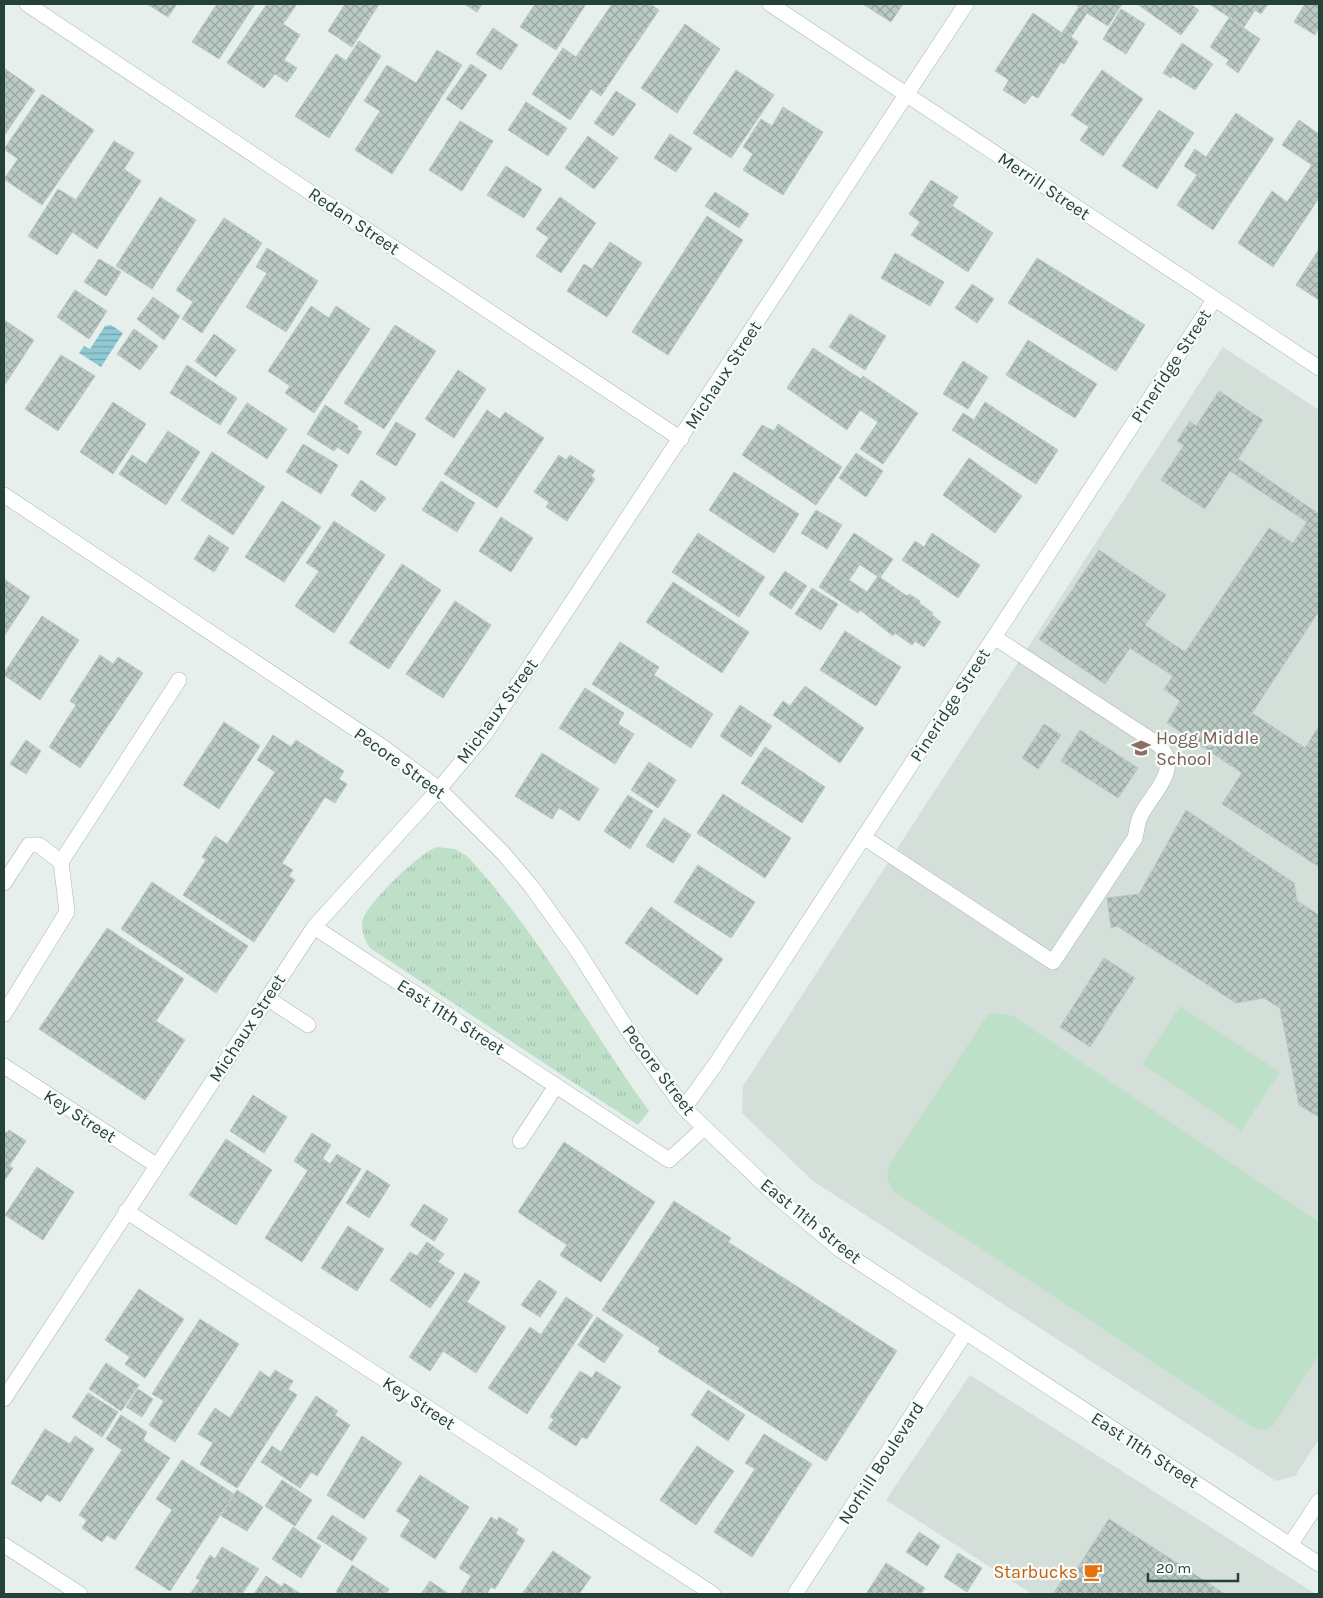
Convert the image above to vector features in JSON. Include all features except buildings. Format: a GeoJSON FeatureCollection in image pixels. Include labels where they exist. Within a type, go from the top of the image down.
{"type":"FeatureCollection","features":[{"type":"Feature","properties":{"kind":"street","name":"Redan Street"},"geometry":{"type":"LineString","coordinates":[[27,4],[681,439]]}},
{"type":"Feature","properties":{"kind":"street","name":"Merrill Street"},"geometry":{"type":"LineString","coordinates":[[770,4],[1319,368]]}},
{"type":"Feature","properties":{"kind":"street","name":"Michaux Street"},"geometry":{"type":"LineString","coordinates":[[4,1399],[314,927],[439,789],[485,734],[966,4]]}},
{"type":"Feature","properties":{"kind":"street","name":"Pineridge Street"},"geometry":{"type":"LineString","coordinates":[[684,1108],[715,1065],[1214,300]]}},
{"type":"Feature","properties":{"kind":"street","name":"Pecore Street"},"geometry":{"type":"LineString","coordinates":[[4,495],[384,748],[439,789],[503,853],[531,886],[577,950],[629,1032],[684,1108],[704,1128]]}},
{"type":"Feature","properties":{"kind":"street"},"geometry":{"type":"LineString","coordinates":[[863,837],[1053,962],[1135,838],[1140,816],[1166,777],[1168,768],[1165,751],[1159,745],[994,637]]}},
{"type":"Feature","properties":{"kind":"street"},"geometry":{"type":"LineString","coordinates":[[4,1014],[67,912],[60,862],[179,680]]}},
{"type":"Feature","properties":{"kind":"street"},"geometry":{"type":"LineString","coordinates":[[4,883],[28,845],[39,845],[60,862]]}},
{"type":"Feature","properties":{"kind":"street","name":"East 11th Street"},"geometry":{"type":"LineString","coordinates":[[314,927],[669,1160],[704,1128],[774,1194],[839,1248],[1319,1564]]}},
{"type":"Feature","properties":{"kind":"street"},"geometry":{"type":"LineString","coordinates":[[267,998],[308,1025]]}},
{"type":"Feature","properties":{"kind":"street","name":"Key Street"},"geometry":{"type":"LineString","coordinates":[[4,1066],[156,1165]]}},
{"type":"Feature","properties":{"kind":"street"},"geometry":{"type":"LineString","coordinates":[[520,1140],[556,1086]]}},
{"type":"Feature","properties":{"kind":"street","name":"Key Street"},"geometry":{"type":"LineString","coordinates":[[126,1211],[713,1594]]}},
{"type":"Feature","properties":{"kind":"street","name":"Norhill Boulevard"},"geometry":{"type":"LineString","coordinates":[[795,1594],[966,1332]]}},
{"type":"Feature","properties":{"kind":"street"},"geometry":{"type":"LineString","coordinates":[[1290,1545],[1319,1501]]}},
{"type":"Feature","properties":{"kind":"street"},"geometry":{"type":"LineString","coordinates":[[4,1545],[80,1594]]}},
{"type":"Feature","properties":{"kind":"shaded area","name":"Hogg Middle School"},"geometry":{"type":"Polygon","coordinates":[[[1223,347],[1319,410],[1319,1439],[1295,1476],[1276,1481],[813,1181],[742,1113],[743,1086],[1223,347]]]}},
{"type":"Feature","properties":{"kind":"shaded area"},"geometry":{"type":"Polygon","coordinates":[[[970,1375],[1316,1594],[1032,1594],[886,1500],[970,1375]]]}},
{"type":"Feature","properties":{"kind":"green space"},"geometry":{"type":"Polygon","coordinates":[[[437,847],[455,849],[467,856],[518,917],[649,1111],[638,1125],[370,948],[362,927],[367,911],[408,867],[437,847]]]}},
{"type":"Feature","properties":{"kind":"green space"},"geometry":{"type":"Polygon","coordinates":[[[1180,1006],[1280,1072],[1241,1131],[1142,1064],[1180,1006]]]}},
{"type":"Feature","properties":{"kind":"green space"},"geometry":{"type":"Polygon","coordinates":[[[993,1012],[1013,1016],[1319,1222],[1319,1354],[1273,1426],[1266,1430],[1252,1427],[893,1191],[887,1178],[890,1163],[988,1014],[993,1012]]]}},
{"type":"Feature","properties":{"kind":"water"},"geometry":{"type":"Polygon","coordinates":[[[111,325],[123,333],[101,367],[79,353],[84,346],[90,349],[105,326],[111,325]]]}},
{"type":"Feature","properties":{"kind":"place","name":"Hogg Middle School"},"geometry":{"type":"Point","coordinates":[1141,748]}},
{"type":"Feature","properties":{"kind":"place","name":"Starbucks"},"geometry":{"type":"Point","coordinates":[1093,1572]}}]}
